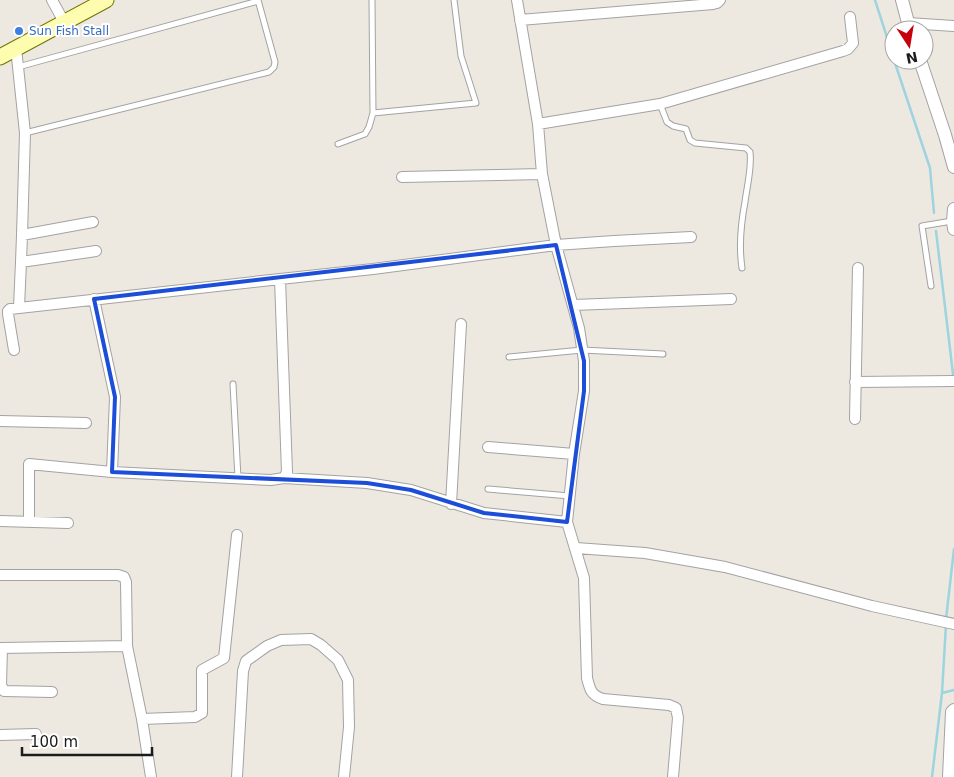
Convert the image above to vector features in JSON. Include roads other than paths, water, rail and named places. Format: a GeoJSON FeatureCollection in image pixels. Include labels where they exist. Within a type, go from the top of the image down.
{"type":"FeatureCollection","features":[{"type":"Feature","properties":{"kind":"main road"},"geometry":{"type":"LineString","coordinates":[[0,57],[106,0]]}},
{"type":"Feature","properties":{"kind":"street"},"geometry":{"type":"LineString","coordinates":[[52,0],[64,22]]}},
{"type":"Feature","properties":{"kind":"street"},"geometry":{"type":"LineString","coordinates":[[517,0],[538,124],[542,174],[556,245],[579,328],[582,350],[584,391],[574,454],[567,522],[584,578],[586,678],[595,697],[676,708],[678,718],[673,777]]}},
{"type":"Feature","properties":{"kind":"street"},"geometry":{"type":"LineString","coordinates":[[520,20],[675,4],[713,4],[720,0]]}},
{"type":"Feature","properties":{"kind":"street"},"geometry":{"type":"LineString","coordinates":[[902,0],[907,20]]}},
{"type":"Feature","properties":{"kind":"street"},"geometry":{"type":"LineString","coordinates":[[538,124],[660,104],[848,50],[853,43],[850,17]]}},
{"type":"Feature","properties":{"kind":"street"},"geometry":{"type":"LineString","coordinates":[[934,26],[954,26]]}},
{"type":"Feature","properties":{"kind":"street"},"geometry":{"type":"LineString","coordinates":[[16,48],[25,133],[19,307]]}},
{"type":"Feature","properties":{"kind":"street"},"geometry":{"type":"LineString","coordinates":[[923,70],[954,167]]}},
{"type":"Feature","properties":{"kind":"street"},"geometry":{"type":"LineString","coordinates":[[402,177],[542,174]]}},
{"type":"Feature","properties":{"kind":"street"},"geometry":{"type":"LineString","coordinates":[[22,235],[93,222]]}},
{"type":"Feature","properties":{"kind":"street"},"geometry":{"type":"LineString","coordinates":[[14,350],[8,310],[19,307],[373,269],[556,245],[691,238]]}},
{"type":"Feature","properties":{"kind":"street"},"geometry":{"type":"LineString","coordinates":[[22,262],[96,251]]}},
{"type":"Feature","properties":{"kind":"street"},"geometry":{"type":"LineString","coordinates":[[855,419],[858,268]]}},
{"type":"Feature","properties":{"kind":"street"},"geometry":{"type":"LineString","coordinates":[[280,279],[287,472],[284,478]]}},
{"type":"Feature","properties":{"kind":"street"},"geometry":{"type":"LineString","coordinates":[[94,299],[115,397],[112,472]]}},
{"type":"Feature","properties":{"kind":"street"},"geometry":{"type":"LineString","coordinates":[[573,305],[731,300]]}},
{"type":"Feature","properties":{"kind":"street"},"geometry":{"type":"LineString","coordinates":[[451,504],[462,324]]}},
{"type":"Feature","properties":{"kind":"street"},"geometry":{"type":"LineString","coordinates":[[855,382],[954,382]]}},
{"type":"Feature","properties":{"kind":"street"},"geometry":{"type":"LineString","coordinates":[[0,421],[86,423]]}},
{"type":"Feature","properties":{"kind":"street"},"geometry":{"type":"LineString","coordinates":[[488,447],[574,454]]}},
{"type":"Feature","properties":{"kind":"street"},"geometry":{"type":"LineString","coordinates":[[29,522],[29,464],[112,472],[367,483],[412,490],[484,514],[567,522]]}},
{"type":"Feature","properties":{"kind":"street"},"geometry":{"type":"LineString","coordinates":[[0,521],[68,523]]}},
{"type":"Feature","properties":{"kind":"street"},"geometry":{"type":"LineString","coordinates":[[142,720],[195,716],[202,713],[202,670],[224,658],[236,535]]}},
{"type":"Feature","properties":{"kind":"street"},"geometry":{"type":"LineString","coordinates":[[576,548],[645,553],[725,567],[872,606],[954,624]]}},
{"type":"Feature","properties":{"kind":"street"},"geometry":{"type":"LineString","coordinates":[[0,575],[118,575],[124,577],[126,582],[127,646],[151,777]]}},
{"type":"Feature","properties":{"kind":"street"},"geometry":{"type":"LineString","coordinates":[[237,777],[243,671],[246,661],[275,642],[311,639],[338,660],[348,680],[348,727],[344,777]]}},
{"type":"Feature","properties":{"kind":"street"},"geometry":{"type":"LineString","coordinates":[[52,692],[4,691],[1,685],[1,648],[127,646]]}},
{"type":"Feature","properties":{"kind":"street"},"geometry":{"type":"LineString","coordinates":[[949,777],[952,712],[954,710]]}},
{"type":"Feature","properties":{"kind":"street"},"geometry":{"type":"LineString","coordinates":[[0,735],[36,734]]}},
{"type":"Feature","properties":{"kind":"lane"},"geometry":{"type":"LineString","coordinates":[[18,67],[258,0],[275,62],[274,67],[269,72],[25,133]]}},
{"type":"Feature","properties":{"kind":"lane"},"geometry":{"type":"LineString","coordinates":[[338,144],[365,134],[373,113],[372,0]]}},
{"type":"Feature","properties":{"kind":"lane"},"geometry":{"type":"LineString","coordinates":[[373,113],[476,103],[461,56],[454,0]]}},
{"type":"Feature","properties":{"kind":"lane"},"geometry":{"type":"LineString","coordinates":[[660,104],[667,122],[673,126],[686,129],[690,140],[746,148],[750,152],[750,170],[743,209],[742,268]]}},
{"type":"Feature","properties":{"kind":"lane"},"geometry":{"type":"LineString","coordinates":[[931,286],[922,226],[954,220]]}},
{"type":"Feature","properties":{"kind":"lane"},"geometry":{"type":"LineString","coordinates":[[509,357],[582,350],[663,354]]}},
{"type":"Feature","properties":{"kind":"lane"},"geometry":{"type":"LineString","coordinates":[[233,384],[238,478]]}},
{"type":"Feature","properties":{"kind":"lane"},"geometry":{"type":"LineString","coordinates":[[488,489],[570,496]]}},
{"type":"Feature","properties":{"kind":"waterway"},"geometry":{"type":"LineString","coordinates":[[875,0],[884,28]]}},
{"type":"Feature","properties":{"kind":"waterway"},"geometry":{"type":"LineString","coordinates":[[897,70],[930,168],[934,213]]}},
{"type":"Feature","properties":{"kind":"waterway"},"geometry":{"type":"LineString","coordinates":[[936,231],[953,374]]}},
{"type":"Feature","properties":{"kind":"waterway"},"geometry":{"type":"LineString","coordinates":[[946,619],[954,549]]}},
{"type":"Feature","properties":{"kind":"waterway"},"geometry":{"type":"LineString","coordinates":[[932,777],[942,693],[946,624]]}},
{"type":"Feature","properties":{"kind":"waterway"},"geometry":{"type":"LineString","coordinates":[[942,693],[954,690]]}},
{"type":"Feature","properties":{"kind":"place","name":"Sun Fish Stall"},"geometry":{"type":"Point","coordinates":[19,31]}}]}
